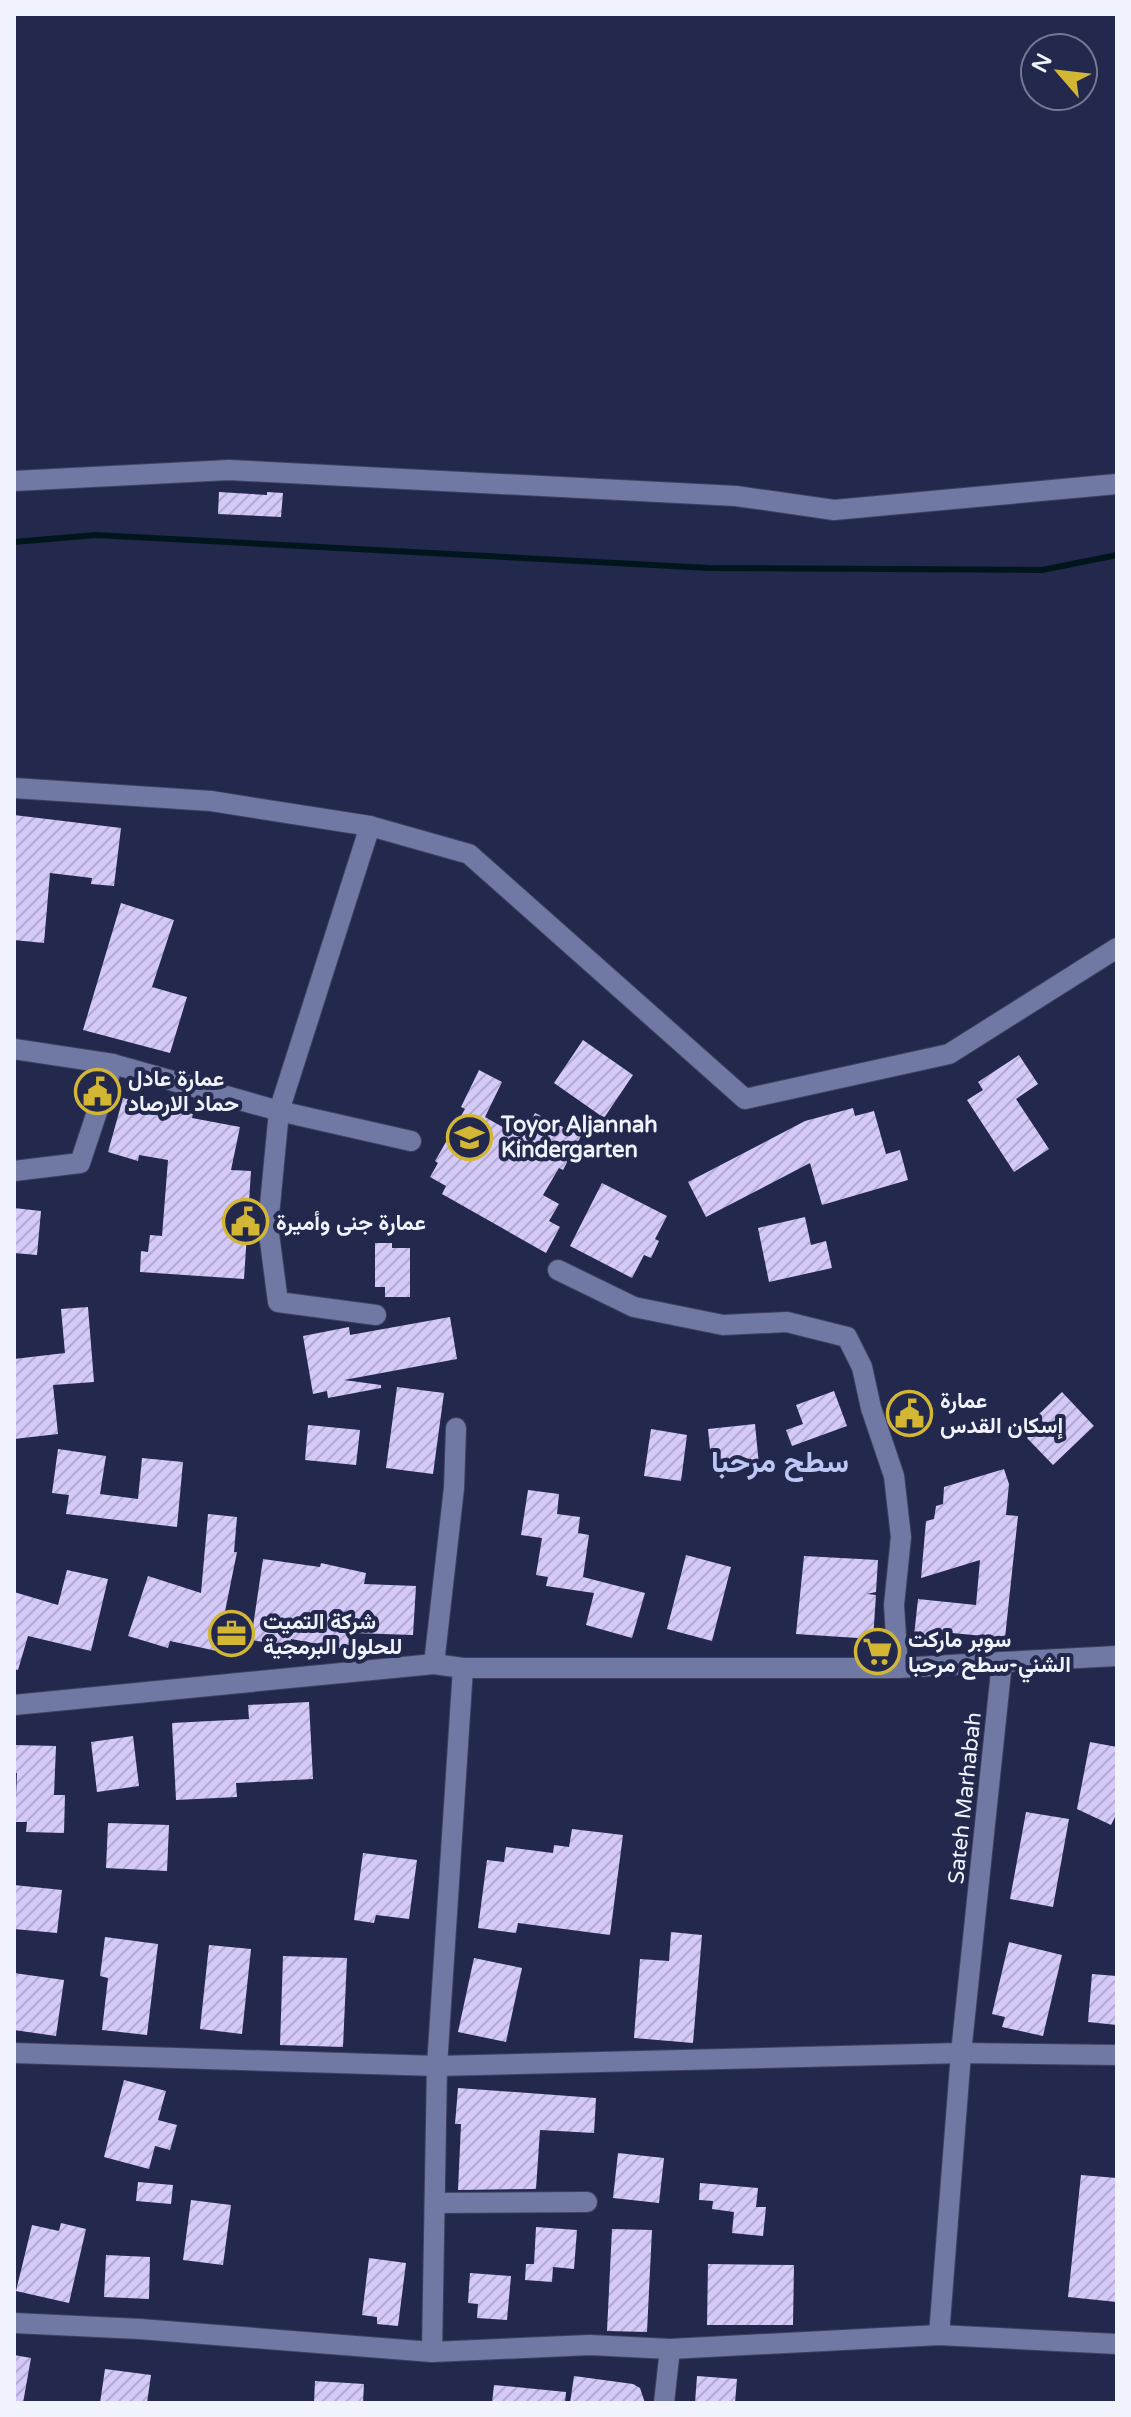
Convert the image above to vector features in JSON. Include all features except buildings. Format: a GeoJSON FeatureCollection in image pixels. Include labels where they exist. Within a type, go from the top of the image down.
{"type":"FeatureCollection","features":[{"type":"Feature","properties":{"kind":"street"},"geometry":{"type":"LineString","coordinates":[[14,481],[229,470],[736,496],[834,510],[1117,484]]}},
{"type":"Feature","properties":{"kind":"street"},"geometry":{"type":"LineString","coordinates":[[14,788],[211,801],[370,826],[469,854],[745,1099],[949,1054],[1117,948]]}},
{"type":"Feature","properties":{"kind":"street"},"geometry":{"type":"LineString","coordinates":[[370,826],[279,1111],[268,1226],[278,1302],[376,1315]]}},
{"type":"Feature","properties":{"kind":"street"},"geometry":{"type":"LineString","coordinates":[[14,1049],[113,1064],[279,1111],[411,1141]]}},
{"type":"Feature","properties":{"kind":"street"},"geometry":{"type":"LineString","coordinates":[[14,1171],[80,1163],[113,1064]]}},
{"type":"Feature","properties":{"kind":"street"},"geometry":{"type":"LineString","coordinates":[[558,1270],[634,1307],[723,1325],[787,1322],[847,1337],[862,1367],[871,1408],[894,1476],[901,1537],[894,1605],[898,1668]]}},
{"type":"Feature","properties":{"kind":"street"},"geometry":{"type":"LineString","coordinates":[[434,1664],[454,1488],[456,1428]]}},
{"type":"Feature","properties":{"kind":"street"},"geometry":{"type":"LineString","coordinates":[[14,1705],[434,1664],[463,1668],[898,1668],[1117,1656]]}},
{"type":"Feature","properties":{"kind":"street","name":"Sateh Marhabah"},"geometry":{"type":"LineString","coordinates":[[939,2335],[961,2053],[1002,1662]]}},
{"type":"Feature","properties":{"kind":"street"},"geometry":{"type":"LineString","coordinates":[[432,2352],[437,2066],[463,1668]]}},
{"type":"Feature","properties":{"kind":"street"},"geometry":{"type":"LineString","coordinates":[[14,2053],[437,2066],[961,2053],[1117,2055]]}},
{"type":"Feature","properties":{"kind":"street"},"geometry":{"type":"LineString","coordinates":[[435,2203],[587,2202]]}},
{"type":"Feature","properties":{"kind":"street"},"geometry":{"type":"LineString","coordinates":[[14,2323],[140,2329],[432,2352],[590,2345],[670,2349],[939,2335],[1117,2344]]}},
{"type":"Feature","properties":{"kind":"street"},"geometry":{"type":"LineString","coordinates":[[664,2403],[670,2349]]}},
{"type":"Feature","properties":{"kind":"waterway"},"geometry":{"type":"LineString","coordinates":[[14,542],[96,535],[709,568],[1042,570],[1117,555]]}},
{"type":"Feature","properties":{"kind":"place","name":"عمارة عادل حماد الارصاد"},"geometry":{"type":"Point","coordinates":[97,1091]}},
{"type":"Feature","properties":{"kind":"place","name":"Toyor Aljannah Kindergarten"},"geometry":{"type":"Point","coordinates":[470,1137]}},
{"type":"Feature","properties":{"kind":"place","name":"عمارة جنى وأميرة"},"geometry":{"type":"Point","coordinates":[245,1222]}},
{"type":"Feature","properties":{"kind":"place","name":"عمارة إسكان القدس"},"geometry":{"type":"Point","coordinates":[909,1413]}},
{"type":"Feature","properties":{"kind":"place","name":"شركة التميت للحلول البرمجية"},"geometry":{"type":"Point","coordinates":[232,1634]}},
{"type":"Feature","properties":{"kind":"place","name":"سوبر ماركت الشني-سطح مرحبا"},"geometry":{"type":"Point","coordinates":[877,1652]}},
{"type":"Feature","properties":{"kind":"district","name":"سطح مرحبا"},"geometry":{"type":"Point","coordinates":[780,1462]}}]}
